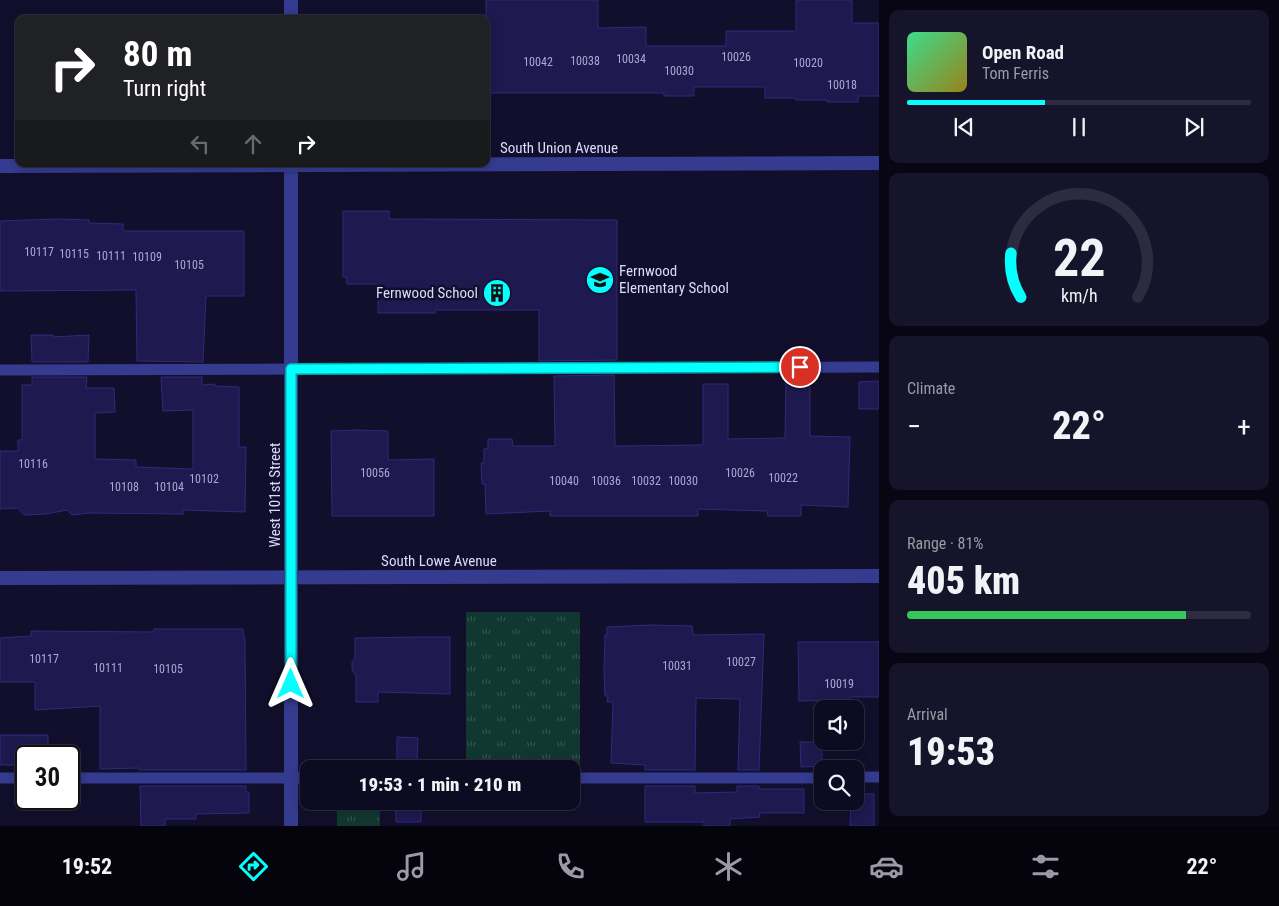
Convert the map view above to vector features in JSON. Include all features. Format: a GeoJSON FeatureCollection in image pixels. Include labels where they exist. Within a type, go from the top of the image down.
{"type":"FeatureCollection","features":[{"type":"Feature","properties":{"kind":"street"},"geometry":{"type":"LineString","coordinates":[[291,0],[291,15]]}},
{"type":"Feature","properties":{"kind":"street","name":"South Union Avenue"},"geometry":{"type":"LineString","coordinates":[[490,164],[879,163]]}},
{"type":"Feature","properties":{"kind":"street","name":"South Union Avenue"},"geometry":{"type":"LineString","coordinates":[[0,166],[15,166]]}},
{"type":"Feature","properties":{"kind":"street","name":"West 101st Street"},"geometry":{"type":"LineString","coordinates":[[291,167],[291,826]]}},
{"type":"Feature","properties":{"kind":"street","name":"South Lowe Avenue"},"geometry":{"type":"LineString","coordinates":[[0,578],[879,576]]}},
{"type":"Feature","properties":{"kind":"lane"},"geometry":{"type":"LineString","coordinates":[[0,370],[879,367]]}},
{"type":"Feature","properties":{"kind":"lane"},"geometry":{"type":"LineString","coordinates":[[864,778],[879,777]]}},
{"type":"Feature","properties":{"kind":"lane"},"geometry":{"type":"LineString","coordinates":[[0,778],[15,778]]}},
{"type":"Feature","properties":{"kind":"lane"},"geometry":{"type":"LineString","coordinates":[[80,778],[300,778]]}},
{"type":"Feature","properties":{"kind":"lane"},"geometry":{"type":"LineString","coordinates":[[580,778],[814,778]]}},
{"type":"Feature","properties":{"kind":"green space"},"geometry":{"type":"Polygon","coordinates":[[[466,612],[580,612],[580,760],[466,760],[466,612]]]}},
{"type":"Feature","properties":{"kind":"green space"},"geometry":{"type":"Polygon","coordinates":[[[337,810],[380,810],[380,826],[337,826],[337,810]]]}},
{"type":"Feature","properties":{"kind":"building"},"geometry":{"type":"Polygon","coordinates":[[[486,0],[598,0],[598,28],[646,27],[646,46],[726,46],[726,31],[796,31],[796,0],[852,0],[852,23],[879,23],[879,96],[858,96],[858,102],[765,98],[765,87],[694,87],[694,96],[664,96],[664,93],[490,93],[490,15],[486,15],[486,0]]]}},
{"type":"Feature","properties":{"kind":"building","name":"Fernwood School"},"geometry":{"type":"Polygon","coordinates":[[[343,211],[389,211],[389,219],[617,220],[617,360],[539,361],[539,310],[435,310],[435,313],[378,313],[378,284],[347,284],[346,277],[343,277],[343,211]]]}},
{"type":"Feature","properties":{"kind":"building"},"geometry":{"type":"Polygon","coordinates":[[[89,220],[89,223],[123,224],[123,230],[125,231],[244,231],[244,296],[206,296],[203,362],[137,361],[136,290],[0,291],[0,221],[89,220]]]}},
{"type":"Feature","properties":{"kind":"building"},"geometry":{"type":"Polygon","coordinates":[[[31,335],[53,335],[53,337],[89,335],[88,362],[32,362],[31,335]]]}},
{"type":"Feature","properties":{"kind":"building"},"geometry":{"type":"Polygon","coordinates":[[[614,375],[615,446],[703,445],[703,384],[728,384],[728,439],[785,438],[786,379],[810,379],[810,436],[850,437],[848,507],[801,505],[801,516],[768,516],[767,511],[698,509],[698,516],[550,516],[550,511],[486,514],[485,484],[482,484],[481,463],[484,463],[484,449],[488,448],[488,439],[512,439],[513,446],[555,446],[554,376],[614,375]]]}},
{"type":"Feature","properties":{"kind":"building"},"geometry":{"type":"Polygon","coordinates":[[[32,377],[87,377],[86,388],[114,388],[115,412],[95,413],[95,459],[136,460],[136,467],[193,469],[193,410],[163,411],[161,377],[202,377],[202,385],[215,384],[215,386],[239,387],[239,447],[246,447],[245,512],[183,510],[183,514],[90,513],[72,515],[67,510],[46,514],[24,515],[18,508],[0,509],[0,451],[18,451],[18,440],[22,440],[22,385],[32,385],[32,377]]]}},
{"type":"Feature","properties":{"kind":"building"},"geometry":{"type":"Polygon","coordinates":[[[879,381],[879,409],[859,409],[859,382],[879,381]]]}},
{"type":"Feature","properties":{"kind":"building"},"geometry":{"type":"Polygon","coordinates":[[[331,431],[388,431],[388,460],[434,459],[434,516],[332,516],[331,431]]]}},
{"type":"Feature","properties":{"kind":"building"},"geometry":{"type":"Polygon","coordinates":[[[692,626],[693,635],[764,634],[759,770],[738,770],[740,699],[696,698],[695,770],[645,770],[645,765],[611,763],[613,702],[607,702],[608,696],[605,696],[604,671],[607,627],[692,626]]]}},
{"type":"Feature","properties":{"kind":"building"},"geometry":{"type":"Polygon","coordinates":[[[154,629],[243,629],[245,638],[246,770],[100,769],[100,706],[35,710],[35,682],[0,682],[0,638],[31,636],[31,631],[153,632],[154,629]]]}},
{"type":"Feature","properties":{"kind":"building"},"geometry":{"type":"Polygon","coordinates":[[[450,637],[450,694],[378,692],[378,702],[356,702],[356,676],[352,670],[352,662],[355,658],[355,638],[450,637]]]}},
{"type":"Feature","properties":{"kind":"building"},"geometry":{"type":"Polygon","coordinates":[[[798,642],[879,642],[879,697],[850,697],[850,700],[799,701],[798,642]]]}},
{"type":"Feature","properties":{"kind":"building"},"geometry":{"type":"Polygon","coordinates":[[[0,735],[48,735],[48,745],[15,745],[15,765],[0,765],[0,735]]]}},
{"type":"Feature","properties":{"kind":"building"},"geometry":{"type":"Polygon","coordinates":[[[397,737],[418,738],[417,760],[397,760],[397,737]]]}},
{"type":"Feature","properties":{"kind":"building"},"geometry":{"type":"Polygon","coordinates":[[[800,742],[814,742],[814,750],[822,750],[822,760],[814,760],[814,766],[801,767],[800,742]]]}},
{"type":"Feature","properties":{"kind":"building"},"geometry":{"type":"Polygon","coordinates":[[[140,786],[246,786],[246,792],[249,792],[249,813],[196,814],[196,819],[165,819],[165,826],[141,826],[140,786]]]}},
{"type":"Feature","properties":{"kind":"building"},"geometry":{"type":"Polygon","coordinates":[[[645,786],[695,786],[695,793],[737,792],[737,786],[759,786],[759,789],[804,789],[804,813],[759,813],[760,817],[730,819],[730,826],[704,826],[704,822],[645,822],[645,786]]]}},
{"type":"Feature","properties":{"kind":"building"},"geometry":{"type":"Polygon","coordinates":[[[864,794],[874,794],[874,826],[850,826],[851,810],[864,810],[864,794]]]}},
{"type":"Feature","properties":{"kind":"building"},"geometry":{"type":"Polygon","coordinates":[[[395,810],[421,810],[421,822],[396,822],[395,810]]]}},
{"type":"Feature","properties":{"kind":"place","name":"Fernwood Elementary School"},"geometry":{"type":"Point","coordinates":[600,280]}},
{"type":"Feature","properties":{"kind":"place","name":"Fernwood School"},"geometry":{"type":"Point","coordinates":[497,293]}},
{"type":"Feature","properties":{"kind":"route"},"geometry":{"type":"LineString","coordinates":[[291,684],[291,369],[800,367]]}}]}
